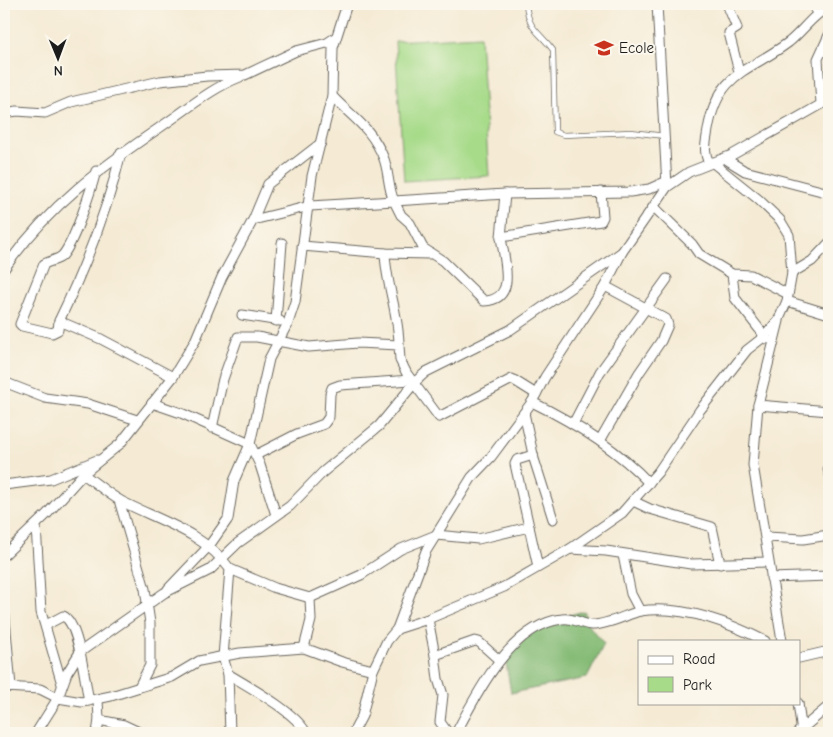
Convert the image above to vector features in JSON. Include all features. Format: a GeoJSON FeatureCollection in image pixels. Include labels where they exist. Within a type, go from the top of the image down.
{"type":"FeatureCollection","features":[{"type":"Feature","properties":{"kind":"street"},"geometry":{"type":"LineString","coordinates":[[164,593],[209,546],[228,519],[234,481],[250,444],[267,367],[288,323],[295,302],[302,246],[310,206],[312,176],[322,143],[332,96],[332,54],[346,4]]}},
{"type":"Feature","properties":{"kind":"street"},"geometry":{"type":"LineString","coordinates":[[353,733],[362,716],[373,670],[383,648],[397,629],[426,551],[472,477],[491,457],[534,398],[605,286],[622,252],[654,207],[667,184],[666,136],[657,4]]}},
{"type":"Feature","properties":{"kind":"street"},"geometry":{"type":"LineString","coordinates":[[727,4],[737,28],[729,33],[739,72]]}},
{"type":"Feature","properties":{"kind":"street"},"geometry":{"type":"LineString","coordinates":[[813,4],[817,14]]}},
{"type":"Feature","properties":{"kind":"street"},"geometry":{"type":"LineString","coordinates":[[782,640],[768,562],[767,537],[753,465],[758,405],[779,319],[788,298],[792,273],[789,234],[785,226],[758,199],[711,163],[704,149],[712,110],[720,94],[739,72],[790,41],[817,14],[829,7]]}},
{"type":"Feature","properties":{"kind":"street"},"geometry":{"type":"LineString","coordinates":[[253,220],[310,206],[504,194],[601,192],[649,189],[667,184],[724,158],[825,102],[818,59],[829,35]]}},
{"type":"Feature","properties":{"kind":"street"},"geometry":{"type":"LineString","coordinates":[[4,269],[45,217],[97,170],[209,92],[296,50],[327,43],[336,37]]}},
{"type":"Feature","properties":{"kind":"street"},"geometry":{"type":"LineString","coordinates":[[4,113],[17,111],[45,113],[71,102],[160,81],[207,76],[245,76]]}},
{"type":"Feature","properties":{"kind":"street"},"geometry":{"type":"LineString","coordinates":[[332,96],[360,120],[376,142],[385,161],[394,201],[400,215],[410,223],[420,243],[430,254],[444,261],[480,299],[489,301],[502,295],[506,286],[501,237],[504,194]]}},
{"type":"Feature","properties":{"kind":"street"},"geometry":{"type":"LineString","coordinates":[[4,555],[36,525],[83,474],[120,444],[137,420],[173,377],[195,341],[222,276],[253,220],[268,184],[322,143]]}},
{"type":"Feature","properties":{"kind":"street"},"geometry":{"type":"LineString","coordinates":[[97,170],[87,200],[66,249],[59,258],[44,264],[20,324],[22,326],[52,334],[58,330],[59,322],[89,257],[113,186],[121,154]]}},
{"type":"Feature","properties":{"kind":"street"},"geometry":{"type":"LineString","coordinates":[[724,158],[745,171],[829,193]]}},
{"type":"Feature","properties":{"kind":"street"},"geometry":{"type":"LineString","coordinates":[[501,237],[602,221],[601,192]]}},
{"type":"Feature","properties":{"kind":"street"},"geometry":{"type":"LineString","coordinates":[[654,207],[699,254],[732,274],[751,275],[788,298],[829,314]]}},
{"type":"Feature","properties":{"kind":"street"},"geometry":{"type":"LineString","coordinates":[[276,321],[282,243]]}},
{"type":"Feature","properties":{"kind":"street"},"geometry":{"type":"LineString","coordinates":[[302,246],[385,253],[430,254]]}},
{"type":"Feature","properties":{"kind":"street"},"geometry":{"type":"LineString","coordinates":[[792,273],[812,261],[828,247]]}},
{"type":"Feature","properties":{"kind":"street"},"geometry":{"type":"LineString","coordinates":[[36,733],[58,698],[63,684],[80,652],[164,593],[197,578],[223,560],[238,543],[290,506],[343,455],[379,426],[412,382],[426,372],[469,352],[525,321],[622,252]]}},
{"type":"Feature","properties":{"kind":"street"},"geometry":{"type":"LineString","coordinates":[[385,253],[387,279],[398,319],[400,360],[412,382],[439,416],[512,379],[534,398],[629,462],[649,482]]}},
{"type":"Feature","properties":{"kind":"street"},"geometry":{"type":"LineString","coordinates":[[732,274],[735,298],[772,346]]}},
{"type":"Feature","properties":{"kind":"street"},"geometry":{"type":"LineString","coordinates":[[573,424],[600,372],[667,279]]}},
{"type":"Feature","properties":{"kind":"street"},"geometry":{"type":"LineString","coordinates":[[600,441],[668,329],[666,319],[605,286]]}},
{"type":"Feature","properties":{"kind":"street"},"geometry":{"type":"LineString","coordinates":[[242,315],[288,323]]}},
{"type":"Feature","properties":{"kind":"street"},"geometry":{"type":"LineString","coordinates":[[397,629],[428,619],[504,587],[570,549],[622,513],[667,461],[700,410],[747,350],[765,336],[779,319]]}},
{"type":"Feature","properties":{"kind":"street"},"geometry":{"type":"LineString","coordinates":[[59,322],[88,333],[173,377]]}},
{"type":"Feature","properties":{"kind":"street"},"geometry":{"type":"LineString","coordinates":[[212,428],[223,379],[236,338],[258,337],[309,348],[358,343],[399,346]]}},
{"type":"Feature","properties":{"kind":"street"},"geometry":{"type":"LineString","coordinates":[[4,382],[45,398],[97,406],[137,420]]}},
{"type":"Feature","properties":{"kind":"street"},"geometry":{"type":"LineString","coordinates":[[256,455],[297,434],[324,424],[329,417],[332,388],[340,385],[412,382]]}},
{"type":"Feature","properties":{"kind":"street"},"geometry":{"type":"LineString","coordinates":[[152,403],[181,412],[250,444],[256,455],[276,515]]}},
{"type":"Feature","properties":{"kind":"street"},"geometry":{"type":"LineString","coordinates":[[758,405],[829,411]]}},
{"type":"Feature","properties":{"kind":"street"},"geometry":{"type":"LineString","coordinates":[[524,412],[533,455],[553,520]]}},
{"type":"Feature","properties":{"kind":"street"},"geometry":{"type":"LineString","coordinates":[[533,455],[517,460],[515,464],[538,567]]}},
{"type":"Feature","properties":{"kind":"street"},"geometry":{"type":"LineString","coordinates":[[4,485],[51,478],[107,456]]}},
{"type":"Feature","properties":{"kind":"street"},"geometry":{"type":"LineString","coordinates":[[83,474],[119,500],[196,536],[209,546],[230,569],[275,588],[310,598],[361,575],[401,549],[436,535],[478,539],[529,527]]}},
{"type":"Feature","properties":{"kind":"street"},"geometry":{"type":"LineString","coordinates":[[119,500],[145,589],[150,623],[150,665],[139,687]]}},
{"type":"Feature","properties":{"kind":"street"},"geometry":{"type":"LineString","coordinates":[[633,501],[672,516],[712,527],[720,564]]}},
{"type":"Feature","properties":{"kind":"street"},"geometry":{"type":"LineString","coordinates":[[36,525],[41,605],[63,684]]}},
{"type":"Feature","properties":{"kind":"street"},"geometry":{"type":"LineString","coordinates":[[767,537],[803,539],[829,535]]}},
{"type":"Feature","properties":{"kind":"street"},"geometry":{"type":"LineString","coordinates":[[570,549],[606,551],[623,555],[657,558],[683,564],[768,562]]}},
{"type":"Feature","properties":{"kind":"street"},"geometry":{"type":"LineString","coordinates":[[623,555],[631,594],[640,611]]}},
{"type":"Feature","properties":{"kind":"street"},"geometry":{"type":"LineString","coordinates":[[230,569],[223,657],[228,674],[230,733]]}},
{"type":"Feature","properties":{"kind":"street"},"geometry":{"type":"LineString","coordinates":[[771,578],[829,576]]}},
{"type":"Feature","properties":{"kind":"street"},"geometry":{"type":"LineString","coordinates":[[304,648],[311,620],[310,598]]}},
{"type":"Feature","properties":{"kind":"street"},"geometry":{"type":"LineString","coordinates":[[4,608],[7,687],[40,689],[69,701],[93,700],[139,687],[172,677],[199,660],[223,657],[240,652],[304,648],[342,662],[373,670]]}},
{"type":"Feature","properties":{"kind":"street"},"geometry":{"type":"LineString","coordinates":[[456,733],[499,660],[537,628],[554,621],[576,619],[591,625],[640,611],[655,609],[674,610],[710,620],[761,640]]}},
{"type":"Feature","properties":{"kind":"street"},"geometry":{"type":"LineString","coordinates":[[46,626],[65,616],[71,622],[100,720],[96,733]]}},
{"type":"Feature","properties":{"kind":"street"},"geometry":{"type":"LineString","coordinates":[[428,619],[436,655],[438,679],[443,695],[440,722],[448,733]]}},
{"type":"Feature","properties":{"kind":"street"},"geometry":{"type":"LineString","coordinates":[[436,655],[475,641],[479,642],[499,660]]}},
{"type":"Feature","properties":{"kind":"street"},"geometry":{"type":"LineString","coordinates":[[800,658],[829,651]]}},
{"type":"Feature","properties":{"kind":"street"},"geometry":{"type":"LineString","coordinates":[[228,674],[295,718],[306,733]]}},
{"type":"Feature","properties":{"kind":"street"},"geometry":{"type":"LineString","coordinates":[[798,704],[800,732]]}},
{"type":"Feature","properties":{"kind":"street"},"geometry":{"type":"LineString","coordinates":[[800,732],[829,706]]}},
{"type":"Feature","properties":{"kind":"street"},"geometry":{"type":"LineString","coordinates":[[100,720],[124,725],[141,733]]}},
{"type":"Feature","properties":{"kind":"lane"},"geometry":{"type":"LineString","coordinates":[[526,4],[528,20],[531,26],[553,50],[555,132],[564,135],[631,132],[666,136]]}},
{"type":"Feature","properties":{"kind":"green space"},"geometry":{"type":"Polygon","coordinates":[[[480,36],[489,176],[404,181],[395,41],[480,36]]]}},
{"type":"Feature","properties":{"kind":"green space"},"geometry":{"type":"Polygon","coordinates":[[[584,611],[587,623],[604,644],[587,678],[511,693],[505,657],[545,622],[584,611]]]}},
{"type":"Feature","properties":{"kind":"place","name":"Ecole"},"geometry":{"type":"Point","coordinates":[604,48]}}]}
